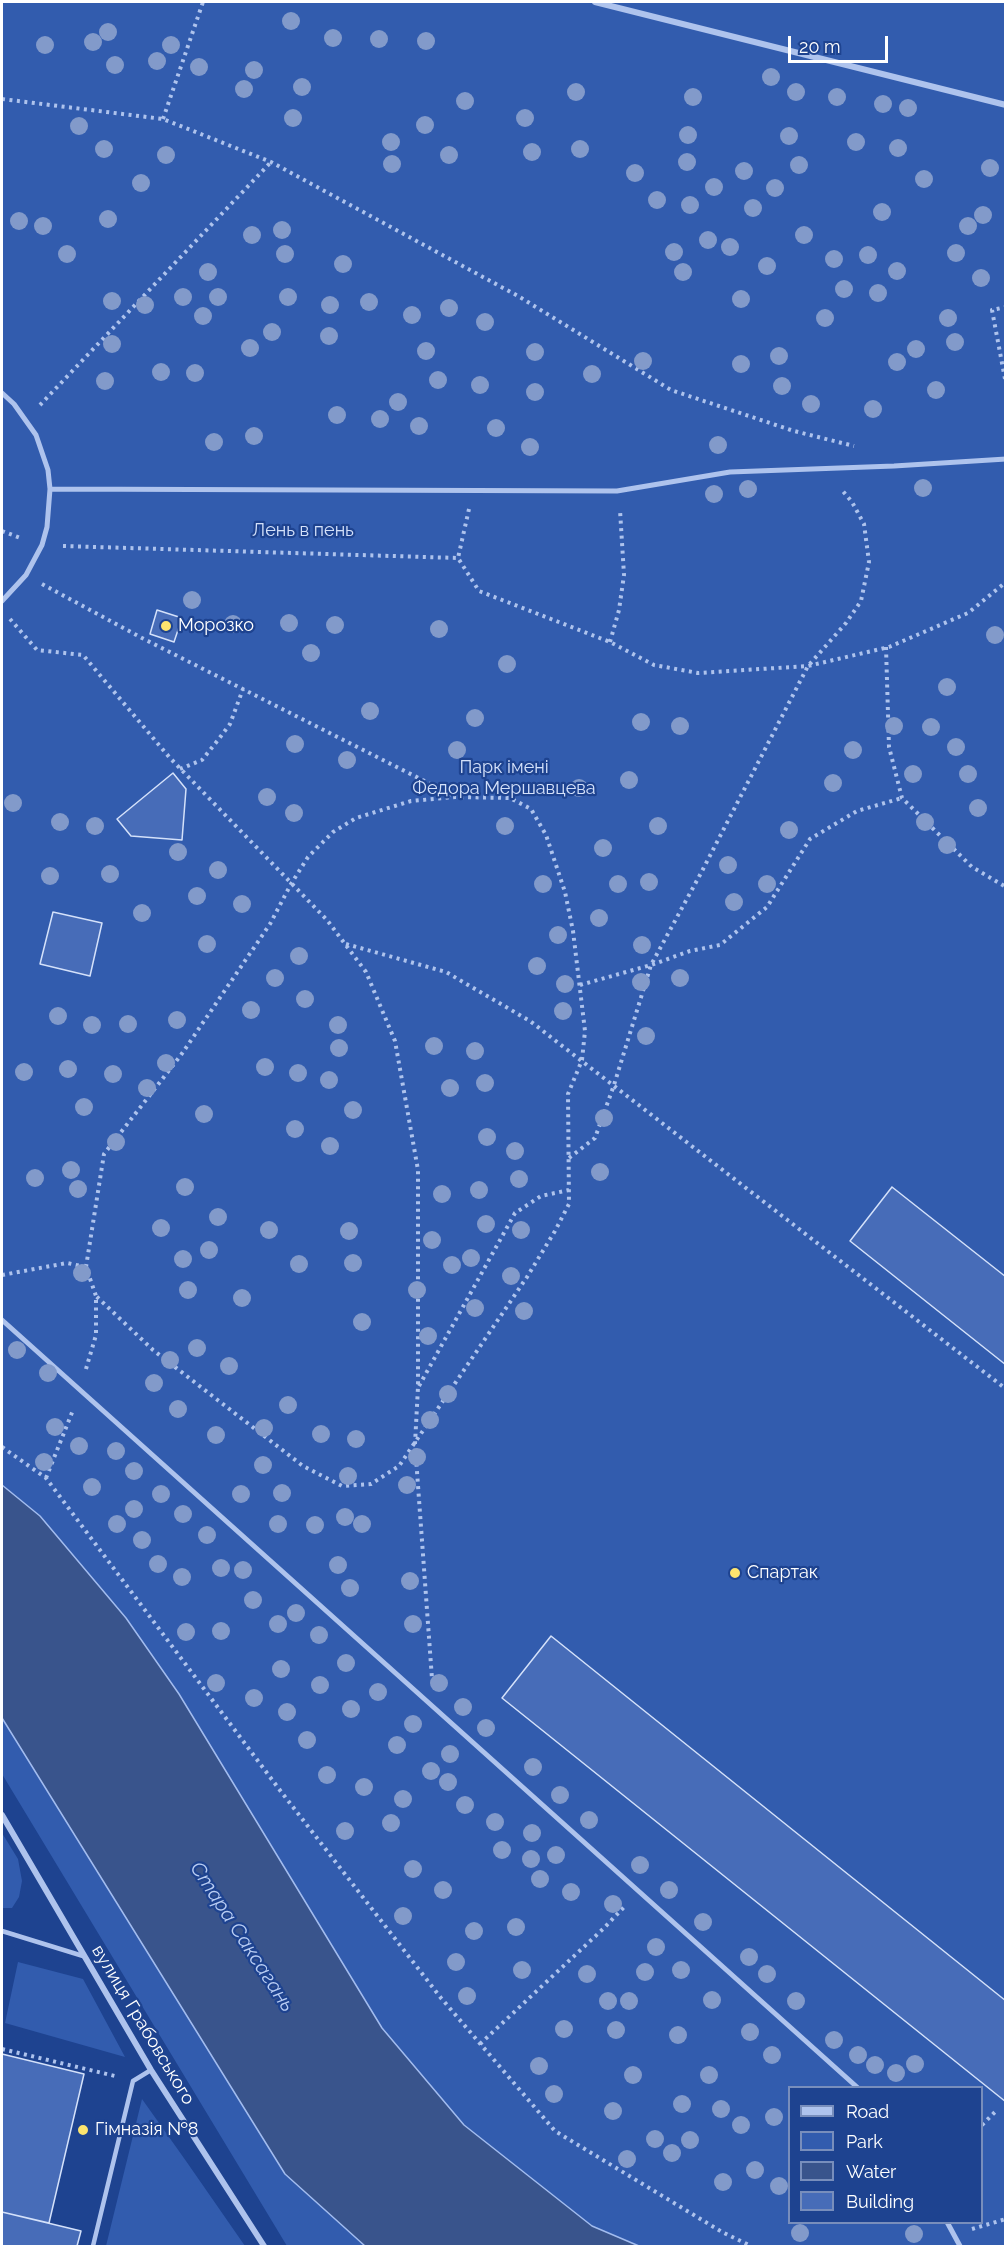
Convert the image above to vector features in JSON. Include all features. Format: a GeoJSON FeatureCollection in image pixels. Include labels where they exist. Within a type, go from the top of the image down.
{"type":"FeatureCollection","features":[{"type":"Feature","properties":{"kind":"street"},"geometry":{"type":"LineString","coordinates":[[595,2],[1005,105]]}},
{"type":"Feature","properties":{"kind":"street"},"geometry":{"type":"LineString","coordinates":[[2,393],[26,419],[43,452],[50,489],[47,527],[42,545],[26,575],[2,601]]}},
{"type":"Feature","properties":{"kind":"street"},"geometry":{"type":"LineString","coordinates":[[50,489],[618,491],[730,472],[1005,459]]}},
{"type":"Feature","properties":{"kind":"street"},"geometry":{"type":"LineString","coordinates":[[2,1320],[856,2086]]}},
{"type":"Feature","properties":{"kind":"street","name":"вулиця Грабовського"},"geometry":{"type":"LineString","coordinates":[[2,1815],[151,2070],[264,2247]]}},
{"type":"Feature","properties":{"kind":"street"},"geometry":{"type":"LineString","coordinates":[[949,2224],[960,2247]]}},
{"type":"Feature","properties":{"kind":"lane"},"geometry":{"type":"LineString","coordinates":[[2,1931],[83,1956]]}},
{"type":"Feature","properties":{"kind":"lane"},"geometry":{"type":"LineString","coordinates":[[93,2247],[133,2081],[151,2070]]}},
{"type":"Feature","properties":{"kind":"path"},"geometry":{"type":"LineString","coordinates":[[163,120],[203,2]]}},
{"type":"Feature","properties":{"kind":"path"},"geometry":{"type":"LineString","coordinates":[[2,99],[163,120],[271,162],[518,296],[671,390],[794,431],[861,447]]}},
{"type":"Feature","properties":{"kind":"path"},"geometry":{"type":"LineString","coordinates":[[26,419],[271,162]]}},
{"type":"Feature","properties":{"kind":"path"},"geometry":{"type":"LineString","coordinates":[[1005,307],[992,310],[1005,381]]}},
{"type":"Feature","properties":{"kind":"path"},"geometry":{"type":"LineString","coordinates":[[569,1159],[595,1138],[651,965],[808,666],[846,623],[861,601],[869,562],[864,525],[852,502],[835,482],[810,469]]}},
{"type":"Feature","properties":{"kind":"path"},"geometry":{"type":"LineString","coordinates":[[473,490],[458,558],[479,591],[610,642],[654,665],[698,673],[808,666],[886,647],[968,613],[1005,582]]}},
{"type":"Feature","properties":{"kind":"path"},"geometry":{"type":"LineString","coordinates":[[610,642],[619,610],[624,575],[618,491]]}},
{"type":"Feature","properties":{"kind":"path"},"geometry":{"type":"LineString","coordinates":[[42,545],[458,558]]}},
{"type":"Feature","properties":{"kind":"path"},"geometry":{"type":"LineString","coordinates":[[26,575],[142,638],[455,797]]}},
{"type":"Feature","properties":{"kind":"path"},"geometry":{"type":"LineString","coordinates":[[9,617],[38,650],[83,655],[180,769],[327,920],[366,972],[395,1041],[418,1170],[418,1387],[415,1444],[435,1709]]}},
{"type":"Feature","properties":{"kind":"path"},"geometry":{"type":"LineString","coordinates":[[886,647],[889,747],[902,798],[972,867],[1005,887]]}},
{"type":"Feature","properties":{"kind":"path"},"geometry":{"type":"LineString","coordinates":[[180,769],[202,760],[218,740],[230,724],[243,689]]}},
{"type":"Feature","properties":{"kind":"path"},"geometry":{"type":"LineString","coordinates":[[2,1275],[67,1263],[86,1267],[104,1154],[188,1046],[270,924],[308,857],[333,832],[356,818],[411,801],[455,797],[510,798],[531,809],[546,835],[565,892],[573,931],[585,1031],[582,1060],[568,1094],[568,1203],[549,1240],[399,1466],[371,1484],[342,1486],[303,1466],[153,1350],[96,1296]]}},
{"type":"Feature","properties":{"kind":"path"},"geometry":{"type":"LineString","coordinates":[[580,985],[651,965],[690,951],[720,945],[767,907],[810,839],[857,811],[902,798]]}},
{"type":"Feature","properties":{"kind":"path"},"geometry":{"type":"LineString","coordinates":[[345,944],[446,972],[530,1021],[1005,1389]]}},
{"type":"Feature","properties":{"kind":"path"},"geometry":{"type":"LineString","coordinates":[[418,1387],[515,1213],[541,1196],[569,1190]]}},
{"type":"Feature","properties":{"kind":"path"},"geometry":{"type":"LineString","coordinates":[[2,1447],[46,1478],[279,1790],[441,1998],[555,2131],[751,2247]]}},
{"type":"Feature","properties":{"kind":"path"},"geometry":{"type":"LineString","coordinates":[[480,2044],[603,1929],[638,1892]]}},
{"type":"Feature","properties":{"kind":"path"},"geometry":{"type":"LineString","coordinates":[[2,2049],[133,2081]]}},
{"type":"Feature","properties":{"kind":"path"},"geometry":{"type":"LineString","coordinates":[[983,2124],[995,2112]]}},
{"type":"Feature","properties":{"kind":"path"},"geometry":{"type":"LineString","coordinates":[[955,2235],[1005,2218]]}},
{"type":"Feature","properties":{"kind":"green space","name":"Парк імені Федора Мершавцева"},"geometry":{"type":"Polygon","coordinates":[[[2,2],[1005,2],[1005,2246],[639,2246],[592,2226],[464,2125],[382,2028],[179,1694],[126,1618],[40,1516],[2,1485],[2,2]]]}},
{"type":"Feature","properties":{"kind":"green space"},"geometry":{"type":"Polygon","coordinates":[[[2,1718],[285,2174],[365,2246],[287,2246],[2,1774],[2,1718]]]}},
{"type":"Feature","properties":{"kind":"green space"},"geometry":{"type":"Polygon","coordinates":[[[2,1833],[18,1859],[22,1881],[19,1897],[12,1908],[2,1908],[2,1833]]]}},
{"type":"Feature","properties":{"kind":"green space"},"geometry":{"type":"Polygon","coordinates":[[[18,1962],[83,1979],[125,2057],[5,2023],[18,1962]]]}},
{"type":"Feature","properties":{"kind":"green space"},"geometry":{"type":"Polygon","coordinates":[[[142,2099],[186,2161],[245,2246],[106,2246],[142,2099]]]}},
{"type":"Feature","properties":{"kind":"water","name":"Стара Саксагань"},"geometry":{"type":"Polygon","coordinates":[[[2,1485],[40,1516],[126,1618],[179,1694],[382,2028],[464,2125],[592,2226],[639,2246],[365,2246],[285,2174],[2,1718],[2,1485]]]}},
{"type":"Feature","properties":{"kind":"building","name":"Морозко"},"geometry":{"type":"Polygon","coordinates":[[[157,610],[182,618],[174,642],[150,634],[157,610]]]}},
{"type":"Feature","properties":{"kind":"building"},"geometry":{"type":"Polygon","coordinates":[[[173,773],[186,789],[182,840],[131,836],[117,819],[173,773]]]}},
{"type":"Feature","properties":{"kind":"building"},"geometry":{"type":"Polygon","coordinates":[[[53,912],[102,923],[90,976],[40,964],[53,912]]]}},
{"type":"Feature","properties":{"kind":"building"},"geometry":{"type":"Polygon","coordinates":[[[892,1187],[1006,1277],[1006,1365],[850,1241],[892,1187]]]}},
{"type":"Feature","properties":{"kind":"building"},"geometry":{"type":"Polygon","coordinates":[[[551,1636],[1006,2001],[1006,2102],[502,1698],[551,1636]]]}},
{"type":"Feature","properties":{"kind":"building"},"geometry":{"type":"Polygon","coordinates":[[[2,2054],[84,2074],[49,2223],[2,2212],[2,2054]]]}},
{"type":"Feature","properties":{"kind":"building"},"geometry":{"type":"Polygon","coordinates":[[[2,2212],[81,2231],[77,2246],[2,2246],[2,2212]]]}},
{"type":"Feature","properties":{"kind":"place","name":"Морозко"},"geometry":{"type":"Point","coordinates":[166,626]}},
{"type":"Feature","properties":{"kind":"place","name":"Спартак"},"geometry":{"type":"Point","coordinates":[735,1573]}},
{"type":"Feature","properties":{"kind":"place","name":"Гімназія №8"},"geometry":{"type":"Point","coordinates":[83,2130]}},
{"type":"Feature","properties":{"kind":"park label","name":"Лень в пень"},"geometry":{"type":"Point","coordinates":[303,531]}}]}
